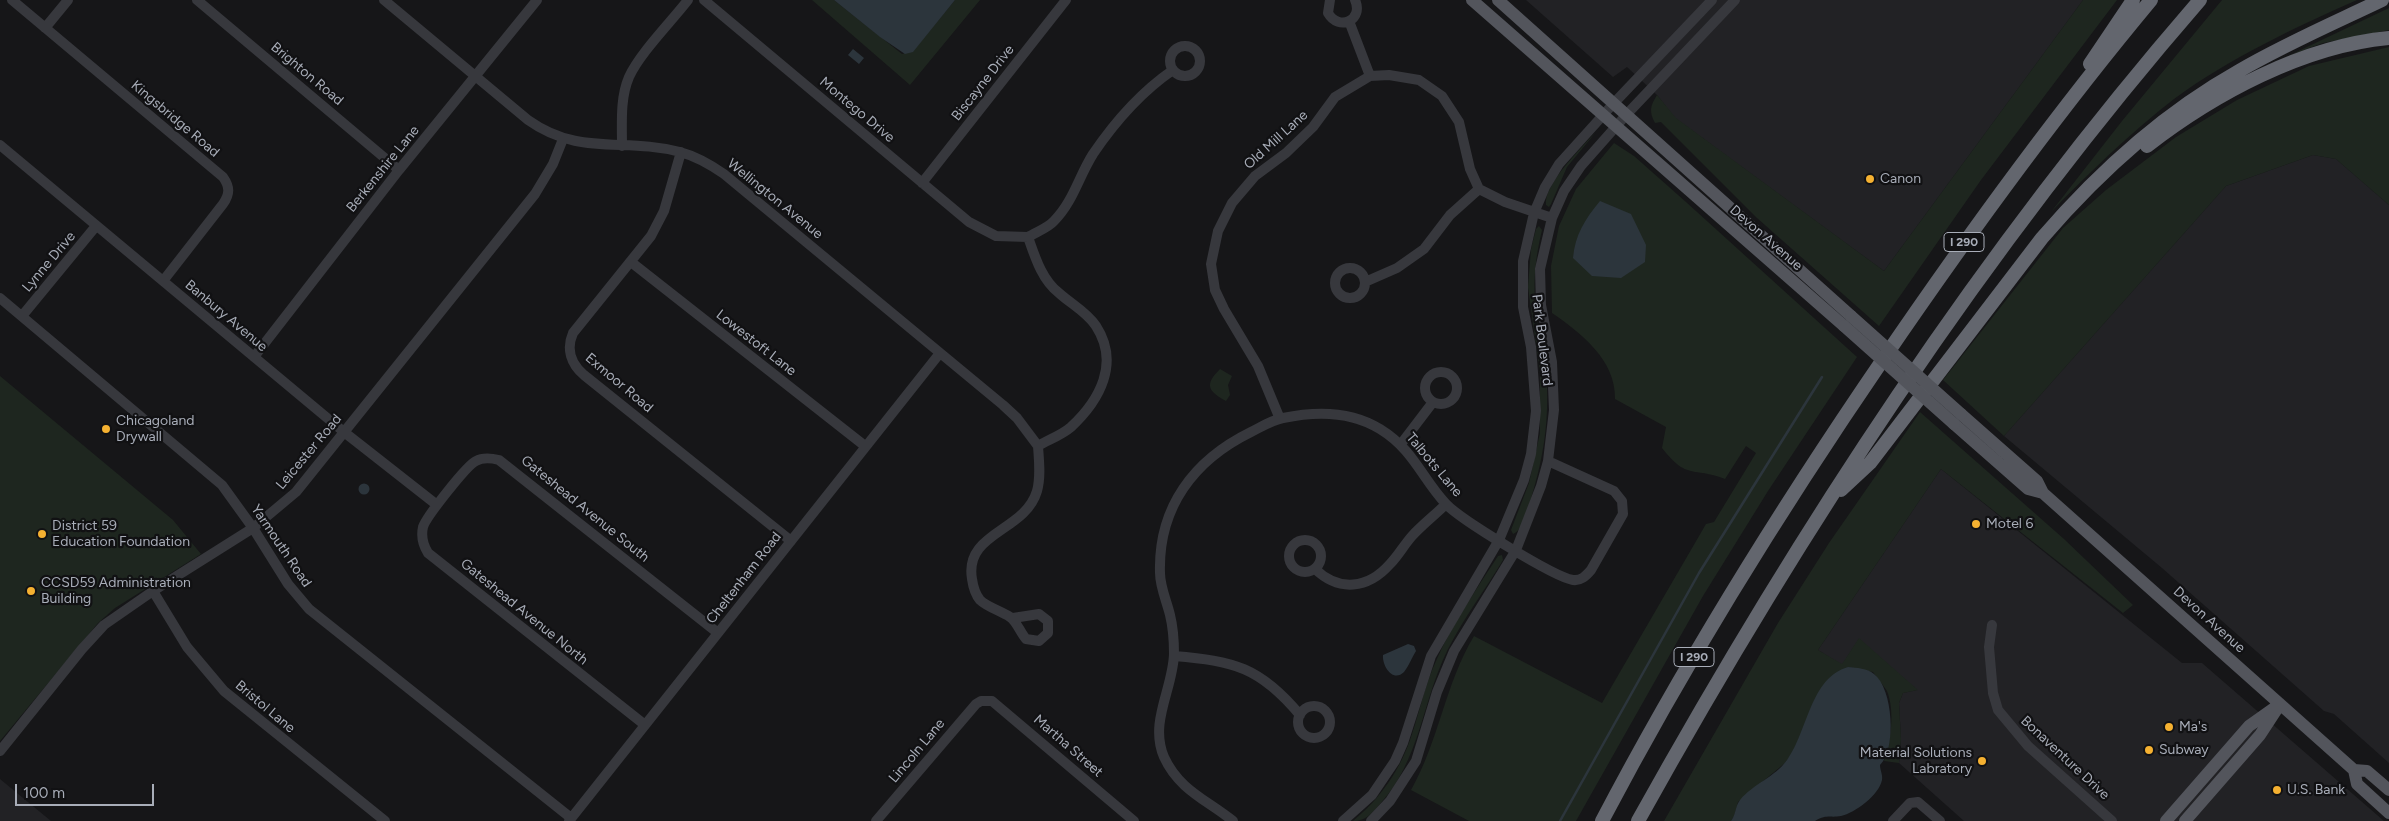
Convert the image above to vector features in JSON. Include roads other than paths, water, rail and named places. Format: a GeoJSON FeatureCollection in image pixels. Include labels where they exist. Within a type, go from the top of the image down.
{"type":"FeatureCollection","features":[{"type":"Feature","properties":{"kind":"highway"},"geometry":{"type":"LineString","coordinates":[[2022,165],[2133,0]]}},
{"type":"Feature","properties":{"kind":"highway","name":"I 290"},"geometry":{"type":"LineString","coordinates":[[1602,821],[1708,632],[1815,460],[1938,278],[2022,165],[2151,0]]}},
{"type":"Feature","properties":{"kind":"highway","name":"I 290"},"geometry":{"type":"LineString","coordinates":[[1638,821],[1701,707],[1824,506],[1920,363],[2070,158],[2200,0]]}},
{"type":"Feature","properties":{"kind":"highway"},"geometry":{"type":"LineString","coordinates":[[1824,506],[1870,464],[1970,329],[2063,214],[2126,152],[2186,105],[2237,72],[2287,44],[2382,0]]}},
{"type":"Feature","properties":{"kind":"highway"},"geometry":{"type":"LineString","coordinates":[[2063,214],[2152,142],[2237,89],[2271,72],[2324,51],[2339,46],[2389,38]]}},
{"type":"Feature","properties":{"kind":"main road","name":"Devon Avenue"},"geometry":{"type":"LineString","coordinates":[[1472,0],[1616,127],[1848,321]]}},
{"type":"Feature","properties":{"kind":"main road","name":"Devon Avenue"},"geometry":{"type":"LineString","coordinates":[[1498,0],[1627,114],[1848,321],[1958,419],[2028,490],[2042,493],[2354,770],[2357,784],[2389,813]]}},
{"type":"Feature","properties":{"kind":"main road"},"geometry":{"type":"LineString","coordinates":[[2166,821],[2249,726],[2280,704]]}},
{"type":"Feature","properties":{"kind":"main road"},"geometry":{"type":"LineString","coordinates":[[2185,821],[2260,735],[2280,704]]}},
{"type":"Feature","properties":{"kind":"main road","name":"Devon Avenue"},"geometry":{"type":"LineString","coordinates":[[2354,770],[2367,771],[2389,790]]}},
{"type":"Feature","properties":{"kind":"street","name":"Kingsbridge Road"},"geometry":{"type":"LineString","coordinates":[[12,0],[223,177],[228,184],[228,197],[163,281]]}},
{"type":"Feature","properties":{"kind":"street"},"geometry":{"type":"LineString","coordinates":[[45,28],[68,0]]}},
{"type":"Feature","properties":{"kind":"street","name":"Brighton Road"},"geometry":{"type":"LineString","coordinates":[[197,0],[399,170]]}},
{"type":"Feature","properties":{"kind":"street","name":"Wellington Avenue"},"geometry":{"type":"LineString","coordinates":[[384,0],[528,120],[564,139],[586,144],[643,146],[681,152],[712,166],[734,181],[1017,418],[1038,446]]}},
{"type":"Feature","properties":{"kind":"street","name":"Berkenshire Lane"},"geometry":{"type":"LineString","coordinates":[[254,357],[399,170],[537,0]]}},
{"type":"Feature","properties":{"kind":"street"},"geometry":{"type":"LineString","coordinates":[[622,146],[622,106],[629,77],[637,64],[688,0]]}},
{"type":"Feature","properties":{"kind":"street","name":"Montego Drive"},"geometry":{"type":"LineString","coordinates":[[704,0],[969,222],[996,236],[1028,237]]}},
{"type":"Feature","properties":{"kind":"street","name":"Biscayne Drive"},"geometry":{"type":"LineString","coordinates":[[922,183],[1066,0]]}},
{"type":"Feature","properties":{"kind":"street"},"geometry":{"type":"LineString","coordinates":[[1330,0],[1327,8],[1332,18],[1341,23],[1349,21],[1357,11],[1355,0]]}},
{"type":"Feature","properties":{"kind":"street","name":"Park Boulevard"},"geometry":{"type":"LineString","coordinates":[[1343,821],[1372,795],[1395,761],[1404,743],[1431,656],[1499,540],[1524,480],[1534,431],[1534,376],[1523,307],[1522,284],[1523,261],[1534,213],[1552,174],[1602,115],[1712,0]]}},
{"type":"Feature","properties":{"kind":"street","name":"Park Boulevard"},"geometry":{"type":"LineString","coordinates":[[1371,821],[1390,801],[1416,761],[1437,692],[1454,651],[1516,550],[1533,509],[1548,461],[1552,438],[1552,362],[1541,304],[1540,286],[1545,242],[1552,218],[1571,179],[1627,114],[1735,0]]}},
{"type":"Feature","properties":{"kind":"street"},"geometry":{"type":"LineString","coordinates":[[1349,21],[1370,76],[1389,75],[1418,80],[1442,96],[1459,122],[1470,169],[1479,189],[1505,202],[1552,218]]}},
{"type":"Feature","properties":{"kind":"street"},"geometry":{"type":"LineString","coordinates":[[1012,618],[981,600],[973,587],[970,570],[974,555],[983,542],[1011,525],[1025,512],[1037,492],[1040,470],[1038,446],[1070,428],[1086,410],[1106,380],[1107,363],[1105,346],[1096,325],[1080,309],[1057,292],[1035,258],[1028,237],[1054,222],[1070,201],[1092,155],[1136,102],[1173,70]]}},
{"type":"Feature","properties":{"kind":"street","name":"Old Mill Lane"},"geometry":{"type":"LineString","coordinates":[[1280,418],[1258,366],[1224,309],[1215,290],[1211,264],[1218,231],[1232,203],[1255,176],[1286,153],[1313,128],[1335,98],[1370,76]]}},
{"type":"Feature","properties":{"kind":"street","name":"Leicester Road"},"geometry":{"type":"LineString","coordinates":[[0,751],[92,637],[118,614],[253,528],[296,492],[535,194],[553,164],[564,139]]}},
{"type":"Feature","properties":{"kind":"street","name":"Banbury Avenue"},"geometry":{"type":"LineString","coordinates":[[0,145],[344,432],[437,505]]}},
{"type":"Feature","properties":{"kind":"street","name":"Exmoor Road"},"geometry":{"type":"LineString","coordinates":[[681,152],[658,224],[631,262],[573,333],[569,349],[574,364],[584,375],[791,541]]}},
{"type":"Feature","properties":{"kind":"street"},"geometry":{"type":"LineString","coordinates":[[1365,282],[1397,268],[1424,249],[1450,215],[1479,189]]}},
{"type":"Feature","properties":{"kind":"street","name":"Lynne Drive"},"geometry":{"type":"LineString","coordinates":[[22,316],[96,226]]}},
{"type":"Feature","properties":{"kind":"street","name":"Lowestoft Lane"},"geometry":{"type":"LineString","coordinates":[[631,262],[865,446]]}},
{"type":"Feature","properties":{"kind":"street","name":"Yarmouth Road"},"geometry":{"type":"LineString","coordinates":[[0,298],[216,480],[253,528],[288,584],[309,609],[570,820]]}},
{"type":"Feature","properties":{"kind":"street","name":"Cheltenham Road"},"geometry":{"type":"LineString","coordinates":[[570,820],[940,353]]}},
{"type":"Feature","properties":{"kind":"street"},"geometry":{"type":"LineString","coordinates":[[1401,444],[1433,402]]}},
{"type":"Feature","properties":{"kind":"street","name":"Talbots Lane"},"geometry":{"type":"LineString","coordinates":[[1233,821],[1182,786],[1163,755],[1159,721],[1174,656],[1171,618],[1160,574],[1162,543],[1170,510],[1183,487],[1201,465],[1235,440],[1280,418],[1305,414],[1336,414],[1350,417],[1379,428],[1401,444],[1446,504],[1473,525],[1569,579],[1584,578],[1592,570],[1623,514],[1622,501],[1614,491],[1548,461]]}},
{"type":"Feature","properties":{"kind":"street","name":"Gateshead Avenue South"},"geometry":{"type":"LineString","coordinates":[[437,505],[475,461],[488,458],[498,460],[718,633]]}},
{"type":"Feature","properties":{"kind":"street"},"geometry":{"type":"LineString","coordinates":[[1315,570],[1334,583],[1350,585],[1366,582],[1378,576],[1390,565],[1412,536],[1446,504]]}},
{"type":"Feature","properties":{"kind":"street","name":"Gateshead Avenue North"},"geometry":{"type":"LineString","coordinates":[[437,505],[427,518],[422,532],[425,548],[428,553],[645,726]]}},
{"type":"Feature","properties":{"kind":"street","name":"Bristol Lane"},"geometry":{"type":"LineString","coordinates":[[153,591],[187,647],[224,691],[385,821]]}},
{"type":"Feature","properties":{"kind":"street","name":"Bonaventure Drive"},"geometry":{"type":"LineString","coordinates":[[1992,625],[1989,647],[1994,693],[1998,710],[2028,746],[2112,821]]}},
{"type":"Feature","properties":{"kind":"street"},"geometry":{"type":"LineString","coordinates":[[1174,656],[1210,659],[1250,670],[1284,696],[1300,715]]}},
{"type":"Feature","properties":{"kind":"street","name":"Lincoln Lane"},"geometry":{"type":"LineString","coordinates":[[876,821],[976,704],[981,701]]}},
{"type":"Feature","properties":{"kind":"street","name":"Martha Street"},"geometry":{"type":"LineString","coordinates":[[981,701],[992,701],[1002,706],[1134,821]]}},
{"type":"Feature","properties":{"kind":"street"},"geometry":{"type":"LineString","coordinates":[[1893,821],[1910,803],[1918,802],[1940,821]]}},
{"type":"Feature","properties":{"kind":"waterway"},"geometry":{"type":"LineString","coordinates":[[1560,821],[1699,573],[1822,377]]}},
{"type":"Feature","properties":{"kind":"place","name":"Canon"},"geometry":{"type":"Point","coordinates":[1870,179]}},
{"type":"Feature","properties":{"kind":"place","name":"Chicagoland Drywall"},"geometry":{"type":"Point","coordinates":[106,429]}},
{"type":"Feature","properties":{"kind":"place","name":"Motel 6"},"geometry":{"type":"Point","coordinates":[1976,524]}},
{"type":"Feature","properties":{"kind":"place","name":"District 59 Education Foundation"},"geometry":{"type":"Point","coordinates":[42,534]}},
{"type":"Feature","properties":{"kind":"place","name":"CCSD59 Administration Building"},"geometry":{"type":"Point","coordinates":[31,591]}},
{"type":"Feature","properties":{"kind":"place","name":"Ma's"},"geometry":{"type":"Point","coordinates":[2169,727]}},
{"type":"Feature","properties":{"kind":"place","name":"Subway"},"geometry":{"type":"Point","coordinates":[2149,750]}},
{"type":"Feature","properties":{"kind":"place","name":"Material Solutions Labratory"},"geometry":{"type":"Point","coordinates":[1982,761]}},
{"type":"Feature","properties":{"kind":"place","name":"U.S. Bank"},"geometry":{"type":"Point","coordinates":[2277,790]}}]}
